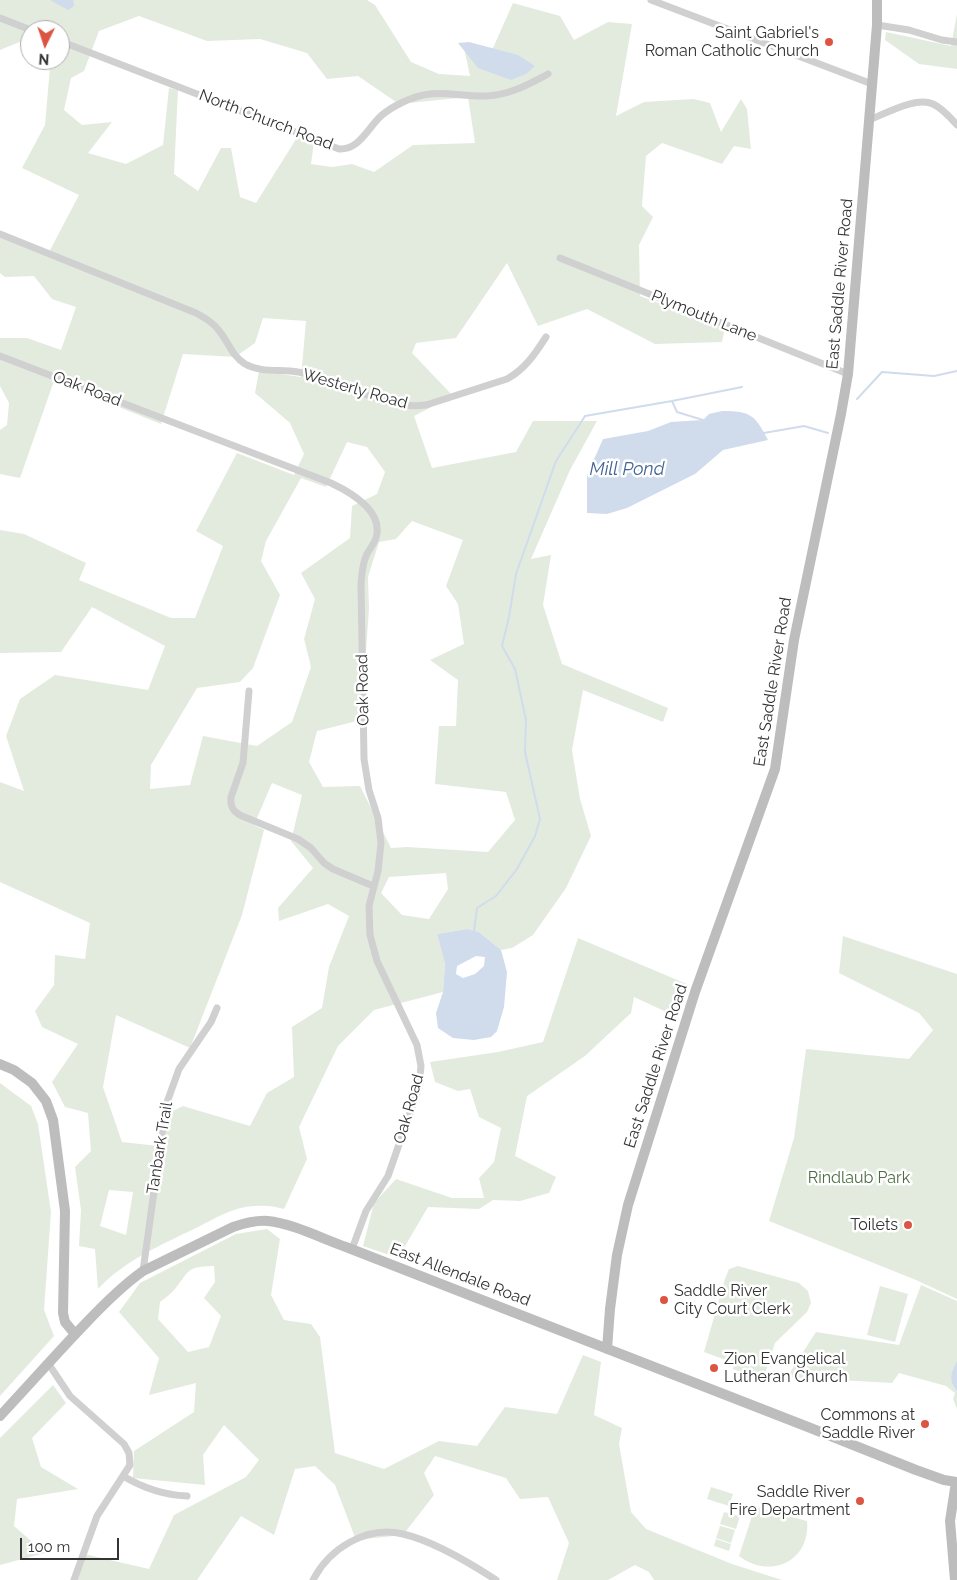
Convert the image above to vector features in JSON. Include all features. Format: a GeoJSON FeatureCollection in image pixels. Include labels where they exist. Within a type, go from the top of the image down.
{"type":"FeatureCollection","features":[{"type":"Feature","properties":{"kind":"main road","name":"East Saddle River Road"},"geometry":{"type":"LineString","coordinates":[[607,1349],[617,1255],[628,1206],[695,992],[775,769],[796,630],[848,374],[877,25],[877,0]]}},
{"type":"Feature","properties":{"kind":"main road"},"geometry":{"type":"LineString","coordinates":[[0,1064],[14,1070],[32,1083],[46,1101],[53,1120],[65,1211],[63,1314],[64,1322],[75,1334]]}},
{"type":"Feature","properties":{"kind":"main road","name":"East Allendale Road"},"geometry":{"type":"LineString","coordinates":[[0,1416],[119,1289],[143,1271],[234,1228],[256,1221],[279,1223],[352,1249],[883,1458],[939,1479],[956,1482]]}},
{"type":"Feature","properties":{"kind":"main road"},"geometry":{"type":"LineString","coordinates":[[955,1580],[950,1522],[956,1482]]}},
{"type":"Feature","properties":{"kind":"street"},"geometry":{"type":"LineString","coordinates":[[651,0],[872,84]]}},
{"type":"Feature","properties":{"kind":"street"},"geometry":{"type":"LineString","coordinates":[[0,18],[20,26]]}},
{"type":"Feature","properties":{"kind":"street"},"geometry":{"type":"LineString","coordinates":[[877,25],[909,30],[942,40],[957,42]]}},
{"type":"Feature","properties":{"kind":"street","name":"North Church Road"},"geometry":{"type":"LineString","coordinates":[[70,45],[296,133],[345,149],[355,145],[382,116],[402,102],[414,97],[438,93],[488,96],[520,89],[548,74]]}},
{"type":"Feature","properties":{"kind":"street"},"geometry":{"type":"LineString","coordinates":[[869,120],[915,102],[924,102],[940,108],[957,125]]}},
{"type":"Feature","properties":{"kind":"street","name":"Westerly Road"},"geometry":{"type":"LineString","coordinates":[[0,234],[196,313],[220,332],[236,357],[252,367],[259,370],[298,372],[313,375],[399,405],[426,405],[507,379],[529,363],[546,337]]}},
{"type":"Feature","properties":{"kind":"street","name":"Plymouth Lane"},"geometry":{"type":"LineString","coordinates":[[560,258],[848,374]]}},
{"type":"Feature","properties":{"kind":"street","name":"Oak Road"},"geometry":{"type":"LineString","coordinates":[[0,356],[331,483],[362,502],[374,516],[377,535],[365,558],[361,584],[364,759],[369,790],[378,818],[381,843],[378,870],[373,886],[368,920],[372,948],[377,961],[417,1045],[420,1055],[420,1076],[388,1176],[366,1211],[352,1249]]}},
{"type":"Feature","properties":{"kind":"street"},"geometry":{"type":"LineString","coordinates":[[248,691],[244,755],[230,802],[234,811],[298,839],[311,848],[324,863],[333,869],[373,886]]}},
{"type":"Feature","properties":{"kind":"street","name":"Tanbark Trail"},"geometry":{"type":"LineString","coordinates":[[143,1271],[166,1104],[179,1070],[211,1022],[217,1008]]}},
{"type":"Feature","properties":{"kind":"street"},"geometry":{"type":"LineString","coordinates":[[48,1364],[70,1396],[127,1448],[130,1459],[127,1470],[98,1516],[74,1580]]}},
{"type":"Feature","properties":{"kind":"street"},"geometry":{"type":"LineString","coordinates":[[123,1476],[158,1492],[187,1496]]}},
{"type":"Feature","properties":{"kind":"street"},"geometry":{"type":"LineString","coordinates":[[313,1580],[324,1563],[341,1547],[362,1537],[386,1533],[402,1534],[437,1547],[475,1566],[496,1580]]}},
{"type":"Feature","properties":{"kind":"green space"},"geometry":{"type":"Polygon","coordinates":[[[0,0],[367,0],[375,5],[411,62],[439,74],[470,76],[464,48],[493,48],[513,3],[560,16],[574,40],[608,22],[632,24],[616,116],[644,102],[694,99],[710,103],[721,132],[741,99],[747,109],[751,149],[734,146],[722,164],[662,143],[646,156],[642,206],[653,217],[639,245],[640,296],[725,328],[722,342],[655,344],[587,309],[538,326],[507,263],[456,338],[416,343],[412,353],[453,396],[414,416],[432,468],[516,452],[533,421],[597,421],[570,470],[531,559],[551,555],[543,605],[562,664],[668,708],[663,722],[583,690],[572,750],[580,799],[591,836],[566,888],[533,935],[512,948],[501,950],[479,932],[467,929],[437,934],[445,964],[443,992],[374,1010],[338,1046],[299,1127],[307,1159],[284,1209],[254,1206],[224,1214],[132,1261],[98,1289],[95,1249],[79,1246],[81,1210],[75,1167],[91,1151],[88,1113],[65,1107],[52,1082],[78,1044],[42,1027],[35,1011],[54,985],[55,955],[85,959],[90,923],[0,882],[0,782],[24,791],[6,736],[20,699],[55,675],[148,690],[165,646],[92,607],[61,652],[0,653],[0,530],[24,534],[86,563],[79,580],[171,618],[195,618],[223,546],[196,531],[237,453],[294,475],[304,454],[290,423],[255,393],[259,371],[301,377],[306,321],[263,318],[255,343],[235,357],[183,354],[161,424],[54,381],[20,478],[0,474],[0,430],[7,425],[9,403],[0,386],[0,338],[27,338],[61,350],[76,307],[52,299],[34,276],[5,277],[0,273],[0,237],[48,254],[79,195],[22,168],[45,125],[50,70],[70,70],[70,20],[20,20],[20,42],[0,50],[0,0]],[[139,16],[99,31],[84,71],[71,78],[64,110],[82,125],[112,122],[88,153],[126,164],[163,145],[169,88],[178,90],[174,174],[198,191],[221,148],[231,148],[240,197],[256,203],[298,136],[314,142],[311,164],[332,167],[352,164],[374,172],[413,145],[475,143],[468,97],[399,104],[358,76],[327,79],[307,53],[260,39],[207,41],[139,16]],[[347,442],[326,487],[301,478],[266,541],[261,561],[280,595],[253,668],[240,682],[197,688],[151,765],[150,789],[190,785],[203,736],[257,746],[292,722],[311,667],[304,639],[315,599],[301,573],[350,538],[352,506],[377,494],[385,472],[367,447],[347,442]],[[412,521],[396,539],[379,542],[368,577],[369,609],[361,720],[317,731],[309,762],[323,787],[360,786],[391,848],[407,847],[488,852],[515,820],[506,792],[435,784],[439,726],[456,726],[458,680],[430,660],[464,644],[458,604],[446,586],[463,540],[412,521]],[[272,783],[254,825],[264,830],[242,915],[190,1048],[116,1015],[103,1087],[122,1142],[158,1146],[163,1116],[183,1106],[250,1126],[267,1093],[294,1077],[292,1027],[322,1008],[329,967],[349,916],[328,904],[279,921],[278,908],[313,868],[291,841],[302,795],[272,783]],[[446,873],[389,877],[381,893],[402,915],[429,919],[448,889],[446,873]],[[109,1190],[100,1226],[126,1235],[133,1192],[109,1190]]]}},
{"type":"Feature","properties":{"kind":"green space"},"geometry":{"type":"Polygon","coordinates":[[[957,14],[957,69],[919,64],[885,40],[886,32],[951,46],[957,14]]]}},
{"type":"Feature","properties":{"kind":"green space","name":"Rindlaub Park"},"geometry":{"type":"Polygon","coordinates":[[[843,936],[957,974],[957,1299],[916,1280],[769,1221],[794,1138],[806,1049],[909,1059],[933,1030],[919,1013],[839,973],[843,936]]]}},
{"type":"Feature","properties":{"kind":"green space"},"geometry":{"type":"Polygon","coordinates":[[[578,938],[689,985],[673,1015],[634,997],[631,1013],[585,1056],[527,1096],[515,1156],[556,1177],[549,1193],[520,1201],[493,1200],[479,1209],[428,1207],[398,1258],[363,1246],[374,1203],[396,1179],[452,1198],[484,1198],[479,1178],[494,1162],[501,1128],[479,1117],[470,1089],[458,1091],[435,1082],[430,1062],[498,1052],[543,1042],[578,938]]]}},
{"type":"Feature","properties":{"kind":"green space"},"geometry":{"type":"Polygon","coordinates":[[[0,1083],[31,1106],[38,1124],[51,1212],[44,1310],[54,1336],[0,1396],[0,1083]]]}},
{"type":"Feature","properties":{"kind":"green space"},"geometry":{"type":"Polygon","coordinates":[[[267,1229],[280,1239],[271,1295],[284,1320],[311,1324],[320,1337],[335,1453],[384,1469],[439,1441],[477,1446],[505,1407],[557,1414],[583,1355],[601,1362],[594,1415],[622,1428],[619,1444],[631,1512],[646,1529],[732,1564],[782,1580],[654,1580],[649,1572],[635,1565],[608,1580],[557,1580],[569,1543],[548,1497],[520,1499],[506,1478],[435,1456],[424,1473],[434,1495],[403,1535],[356,1540],[335,1485],[315,1466],[295,1469],[274,1535],[241,1516],[197,1580],[71,1580],[84,1554],[149,1569],[174,1515],[246,1477],[259,1460],[224,1425],[203,1455],[205,1485],[133,1478],[134,1451],[194,1412],[196,1383],[149,1395],[159,1358],[119,1312],[140,1283],[236,1234],[267,1229]],[[214,1266],[194,1268],[187,1273],[172,1293],[160,1302],[158,1319],[188,1352],[209,1347],[221,1316],[204,1298],[215,1282],[214,1266]]]}},
{"type":"Feature","properties":{"kind":"green space"},"geometry":{"type":"Polygon","coordinates":[[[738,1266],[799,1283],[808,1291],[811,1303],[807,1312],[775,1343],[763,1380],[733,1369],[734,1363],[704,1352],[725,1279],[729,1269],[738,1266]]]}},
{"type":"Feature","properties":{"kind":"green space"},"geometry":{"type":"Polygon","coordinates":[[[921,1285],[957,1301],[957,1409],[953,1399],[955,1393],[946,1386],[899,1373],[892,1383],[787,1377],[816,1332],[899,1345],[921,1285]]]}},
{"type":"Feature","properties":{"kind":"green space"},"geometry":{"type":"Polygon","coordinates":[[[880,1286],[908,1294],[895,1342],[867,1335],[880,1286]]]}},
{"type":"Feature","properties":{"kind":"green space"},"geometry":{"type":"Polygon","coordinates":[[[53,1385],[66,1403],[32,1438],[41,1467],[78,1489],[17,1499],[14,1526],[45,1553],[0,1565],[0,1438],[53,1385]]]}},
{"type":"Feature","properties":{"kind":"green space"},"geometry":{"type":"Polygon","coordinates":[[[711,1487],[733,1494],[729,1506],[707,1499],[711,1487]]]}},
{"type":"Feature","properties":{"kind":"green space"},"geometry":{"type":"Polygon","coordinates":[[[759,1508],[807,1521],[806,1535],[802,1547],[795,1556],[786,1562],[775,1566],[763,1566],[751,1563],[739,1556],[754,1510],[759,1508]]]}},
{"type":"Feature","properties":{"kind":"green space"},"geometry":{"type":"Polygon","coordinates":[[[724,1512],[740,1516],[736,1529],[720,1524],[724,1512]]]}},
{"type":"Feature","properties":{"kind":"green space"},"geometry":{"type":"Polygon","coordinates":[[[720,1526],[735,1530],[731,1543],[716,1538],[720,1526]]]}},
{"type":"Feature","properties":{"kind":"green space"},"geometry":{"type":"Polygon","coordinates":[[[716,1539],[731,1544],[729,1551],[714,1546],[716,1539]]]}},
{"type":"Feature","properties":{"kind":"water"},"geometry":{"type":"Polygon","coordinates":[[[50,0],[73,0],[74,6],[68,10],[50,0]]]}},
{"type":"Feature","properties":{"kind":"water"},"geometry":{"type":"Polygon","coordinates":[[[469,42],[518,55],[535,66],[526,74],[511,80],[478,68],[458,43],[469,42]]]}},
{"type":"Feature","properties":{"kind":"water","name":"Mill Pond"},"geometry":{"type":"Polygon","coordinates":[[[722,411],[740,412],[751,416],[768,440],[723,450],[695,474],[627,508],[607,514],[587,513],[587,475],[603,439],[648,431],[671,422],[703,420],[709,414],[722,411]]]}},
{"type":"Feature","properties":{"kind":"water"},"geometry":{"type":"Polygon","coordinates":[[[467,929],[479,932],[501,950],[507,972],[504,1007],[497,1031],[491,1037],[474,1040],[453,1038],[438,1028],[436,1013],[443,992],[445,964],[437,934],[467,929]],[[476,956],[457,966],[456,974],[463,978],[475,974],[484,966],[485,957],[476,956]]]}},
{"type":"Feature","properties":{"kind":"water"},"geometry":{"type":"Polygon","coordinates":[[[957,1361],[957,1391],[952,1383],[951,1376],[957,1361]]]}},
{"type":"Feature","properties":{"kind":"waterway"},"geometry":{"type":"LineString","coordinates":[[857,399],[882,372],[934,376],[957,371]]}},
{"type":"Feature","properties":{"kind":"waterway"},"geometry":{"type":"LineString","coordinates":[[672,401],[742,387]]}},
{"type":"Feature","properties":{"kind":"waterway"},"geometry":{"type":"LineString","coordinates":[[474,931],[477,908],[496,896],[517,869],[535,836],[540,819],[525,752],[526,720],[515,669],[502,646],[516,574],[556,461],[585,416],[672,401],[677,412],[703,420]]}},
{"type":"Feature","properties":{"kind":"waterway"},"geometry":{"type":"LineString","coordinates":[[764,433],[804,426],[828,433]]}},
{"type":"Feature","properties":{"kind":"place","name":"Saint Gabriel's Roman Catholic Church"},"geometry":{"type":"Point","coordinates":[829,42]}},
{"type":"Feature","properties":{"kind":"place","name":"Toilets"},"geometry":{"type":"Point","coordinates":[908,1225]}},
{"type":"Feature","properties":{"kind":"place","name":"Saddle River City Court Clerk"},"geometry":{"type":"Point","coordinates":[664,1300]}},
{"type":"Feature","properties":{"kind":"place","name":"Zion Evangelical Lutheran Church"},"geometry":{"type":"Point","coordinates":[714,1368]}},
{"type":"Feature","properties":{"kind":"place","name":"Commons at Saddle River"},"geometry":{"type":"Point","coordinates":[925,1424]}},
{"type":"Feature","properties":{"kind":"place","name":"Saddle River Fire Department"},"geometry":{"type":"Point","coordinates":[860,1501]}}]}
